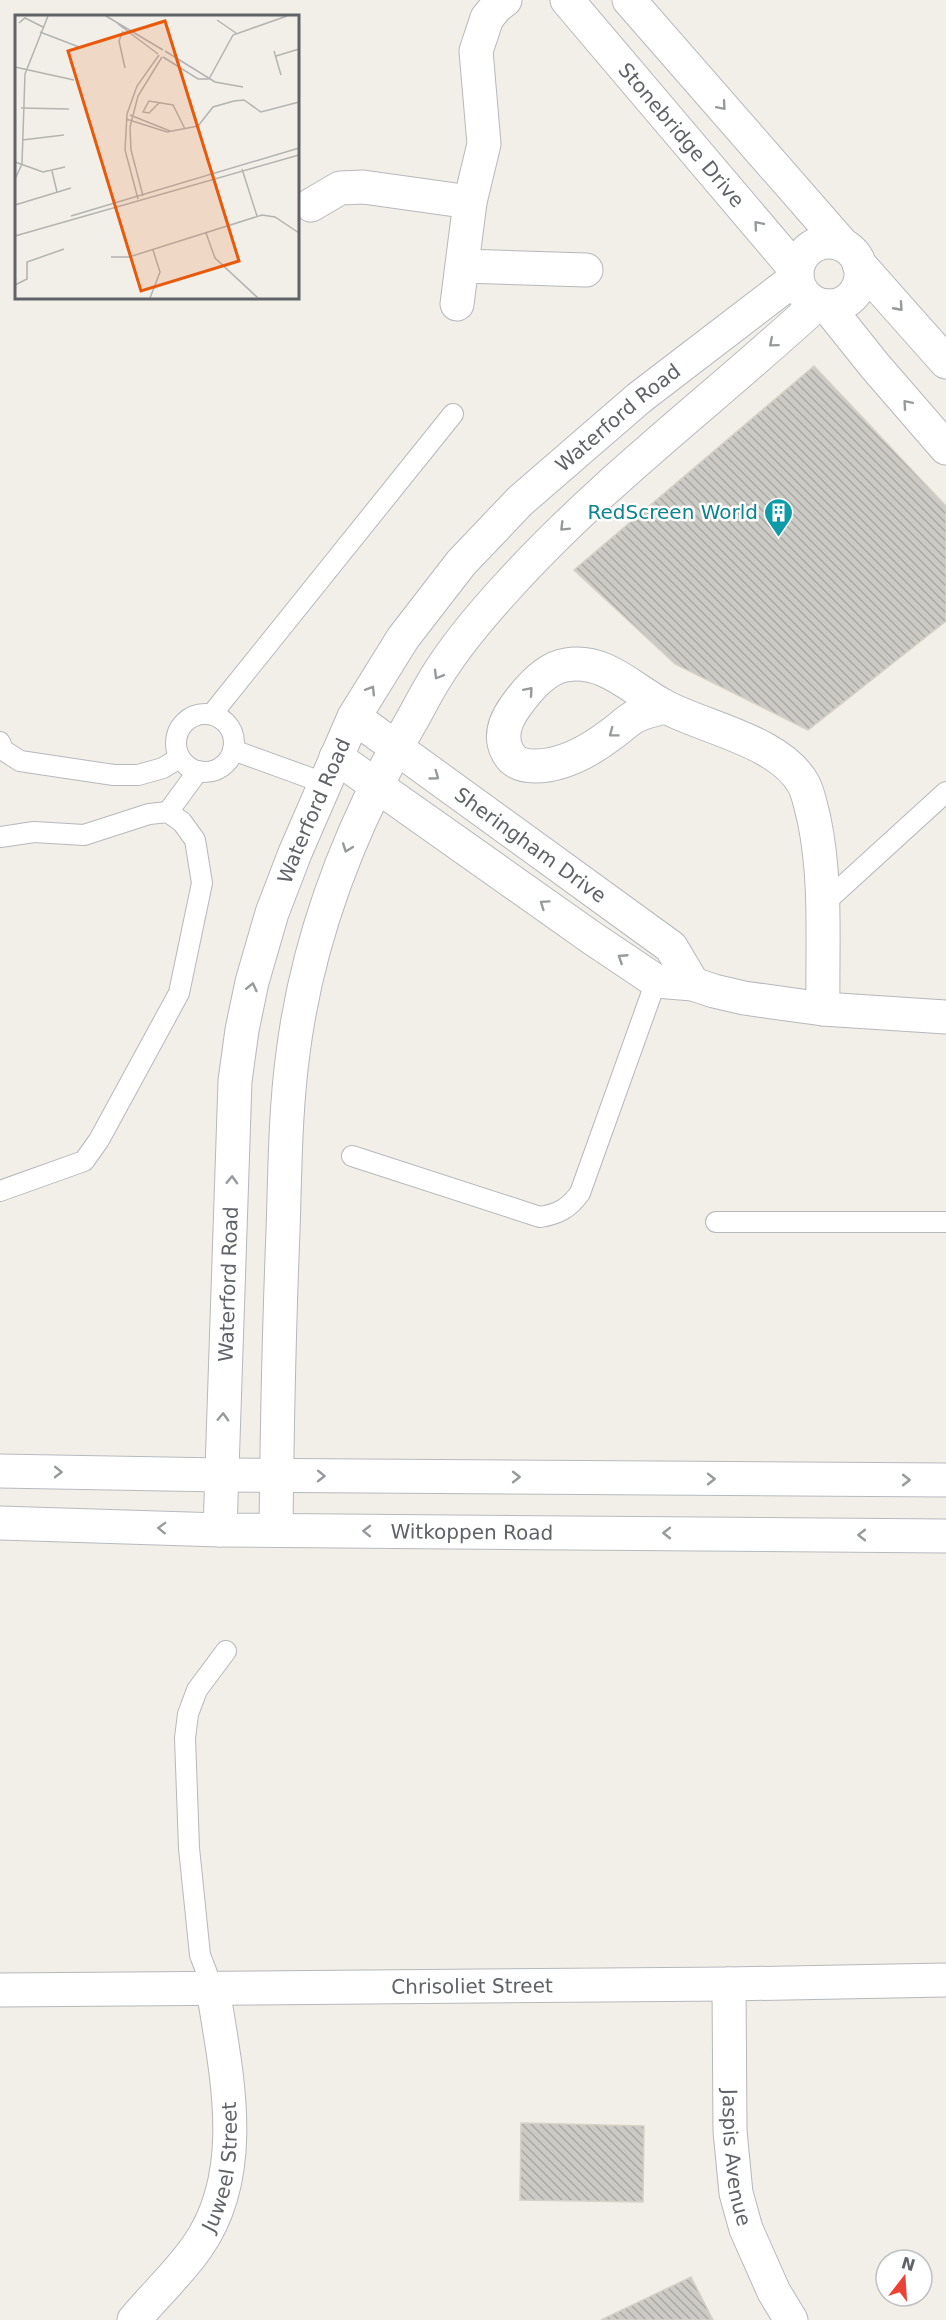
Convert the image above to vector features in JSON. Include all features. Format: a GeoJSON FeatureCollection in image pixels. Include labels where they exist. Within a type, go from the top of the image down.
{"type":"FeatureCollection","features":[{"type":"Feature","properties":{"kind":"street"},"geometry":{"type":"LineString","coordinates":[[457,304],[470,202],[484,144],[476,51],[488,18],[505,0]]}},
{"type":"Feature","properties":{"kind":"street","name":"Stonebridge Drive"},"geometry":{"type":"LineString","coordinates":[[567,0],[796,274]]}},
{"type":"Feature","properties":{"kind":"street"},"geometry":{"type":"LineString","coordinates":[[629,0],[946,362]]}},
{"type":"Feature","properties":{"kind":"street"},"geometry":{"type":"LineString","coordinates":[[659,108],[697,78]]}},
{"type":"Feature","properties":{"kind":"street"},"geometry":{"type":"LineString","coordinates":[[311,205],[340,188],[363,187],[470,202]]}},
{"type":"Feature","properties":{"kind":"street"},"geometry":{"type":"LineString","coordinates":[[276,1530],[277,1407],[287,1124],[293,1051],[323,912],[351,838],[396,747],[444,664],[504,590],[566,524],[619,475],[822,305],[839,304],[850,298],[861,276],[851,255],[831,242],[818,244],[807,250],[800,260],[796,274],[798,285],[806,295],[822,305],[945,445]]}},
{"type":"Feature","properties":{"kind":"street"},"geometry":{"type":"LineString","coordinates":[[462,266],[586,270]]}},
{"type":"Feature","properties":{"kind":"street","name":"Waterford Road"},"geometry":{"type":"LineString","coordinates":[[220,1530],[220,1475],[236,1081],[242,1030],[252,982],[272,914],[354,717],[403,638],[461,564],[520,501],[639,398],[796,274]]}},
{"type":"Feature","properties":{"kind":"street"},"geometry":{"type":"LineString","coordinates":[[589,440],[619,475]]}},
{"type":"Feature","properties":{"kind":"street"},"geometry":{"type":"LineString","coordinates":[[664,707],[768,751],[799,776],[805,787],[817,836],[822,905],[823,1009]]}},
{"type":"Feature","properties":{"kind":"street","name":"Sheringham Drive"},"geometry":{"type":"LineString","coordinates":[[354,717],[671,947],[693,984]]}},
{"type":"Feature","properties":{"kind":"street","name":"Sheringham Drive"},"geometry":{"type":"LineString","coordinates":[[330,770],[376,785],[582,932],[656,981],[693,984],[744,998],[823,1009],[946,1017]]}},
{"type":"Feature","properties":{"kind":"street"},"geometry":{"type":"LineString","coordinates":[[0,1471],[220,1475],[946,1480]]}},
{"type":"Feature","properties":{"kind":"street","name":"Witkoppen Road"},"geometry":{"type":"LineString","coordinates":[[0,1523],[220,1530],[946,1536]]}},
{"type":"Feature","properties":{"kind":"street","name":"Chrisoliet Street"},"geometry":{"type":"LineString","coordinates":[[0,1990],[946,1980]]}},
{"type":"Feature","properties":{"kind":"street","name":"Jaspis Avenue"},"geometry":{"type":"LineString","coordinates":[[729,1984],[730,2131],[736,2193],[746,2229],[774,2292],[791,2320]]}},
{"type":"Feature","properties":{"kind":"street","name":"Juweel Street"},"geometry":{"type":"LineString","coordinates":[[134,2320],[196,2248],[219,2203],[230,2145],[230,2096],[213,1989]]}},
{"type":"Feature","properties":{"kind":"lane"},"geometry":{"type":"LineString","coordinates":[[212,714],[453,414]]}},
{"type":"Feature","properties":{"kind":"lane"},"geometry":{"type":"LineString","coordinates":[[200,714],[212,714],[222,719],[230,728],[234,739],[233,750],[228,761],[219,768],[209,772],[198,771],[187,766],[179,758],[176,736],[181,726],[189,718],[200,714]]}},
{"type":"Feature","properties":{"kind":"lane"},"geometry":{"type":"LineString","coordinates":[[0,742],[3,750],[20,761],[114,775],[138,775],[164,768],[179,758]]}},
{"type":"Feature","properties":{"kind":"lane"},"geometry":{"type":"LineString","coordinates":[[233,750],[330,770]]}},
{"type":"Feature","properties":{"kind":"lane"},"geometry":{"type":"LineString","coordinates":[[168,812],[198,771]]}},
{"type":"Feature","properties":{"kind":"lane"},"geometry":{"type":"LineString","coordinates":[[822,905],[946,792]]}},
{"type":"Feature","properties":{"kind":"lane"},"geometry":{"type":"LineString","coordinates":[[0,837],[34,832],[84,835],[149,814],[168,812],[182,822],[195,840],[202,883],[179,993],[99,1140],[84,1161],[0,1191]]}},
{"type":"Feature","properties":{"kind":"lane"},"geometry":{"type":"LineString","coordinates":[[352,1156],[540,1217],[559,1214],[573,1203],[580,1193],[656,981]]}},
{"type":"Feature","properties":{"kind":"lane"},"geometry":{"type":"LineString","coordinates":[[716,1222],[946,1222]]}},
{"type":"Feature","properties":{"kind":"lane"},"geometry":{"type":"LineString","coordinates":[[213,1989],[200,1955],[189,1848],[185,1738],[188,1714],[197,1690],[226,1651]]}},
{"type":"Feature","properties":{"kind":"building","name":"RedScreen World"},"geometry":{"type":"Polygon","coordinates":[[[814,366],[946,506],[946,621],[808,730],[675,664],[574,570],[814,366]]]}},
{"type":"Feature","properties":{"kind":"building"},"geometry":{"type":"Polygon","coordinates":[[[521,2123],[644,2126],[643,2202],[520,2200],[521,2123]]]}},
{"type":"Feature","properties":{"kind":"building"},"geometry":{"type":"Polygon","coordinates":[[[691,2277],[713,2320],[601,2320],[691,2277]]]}},
{"type":"Feature","properties":{"kind":"place","name":"RedScreen World"},"geometry":{"type":"Point","coordinates":[779,538]}}]}
